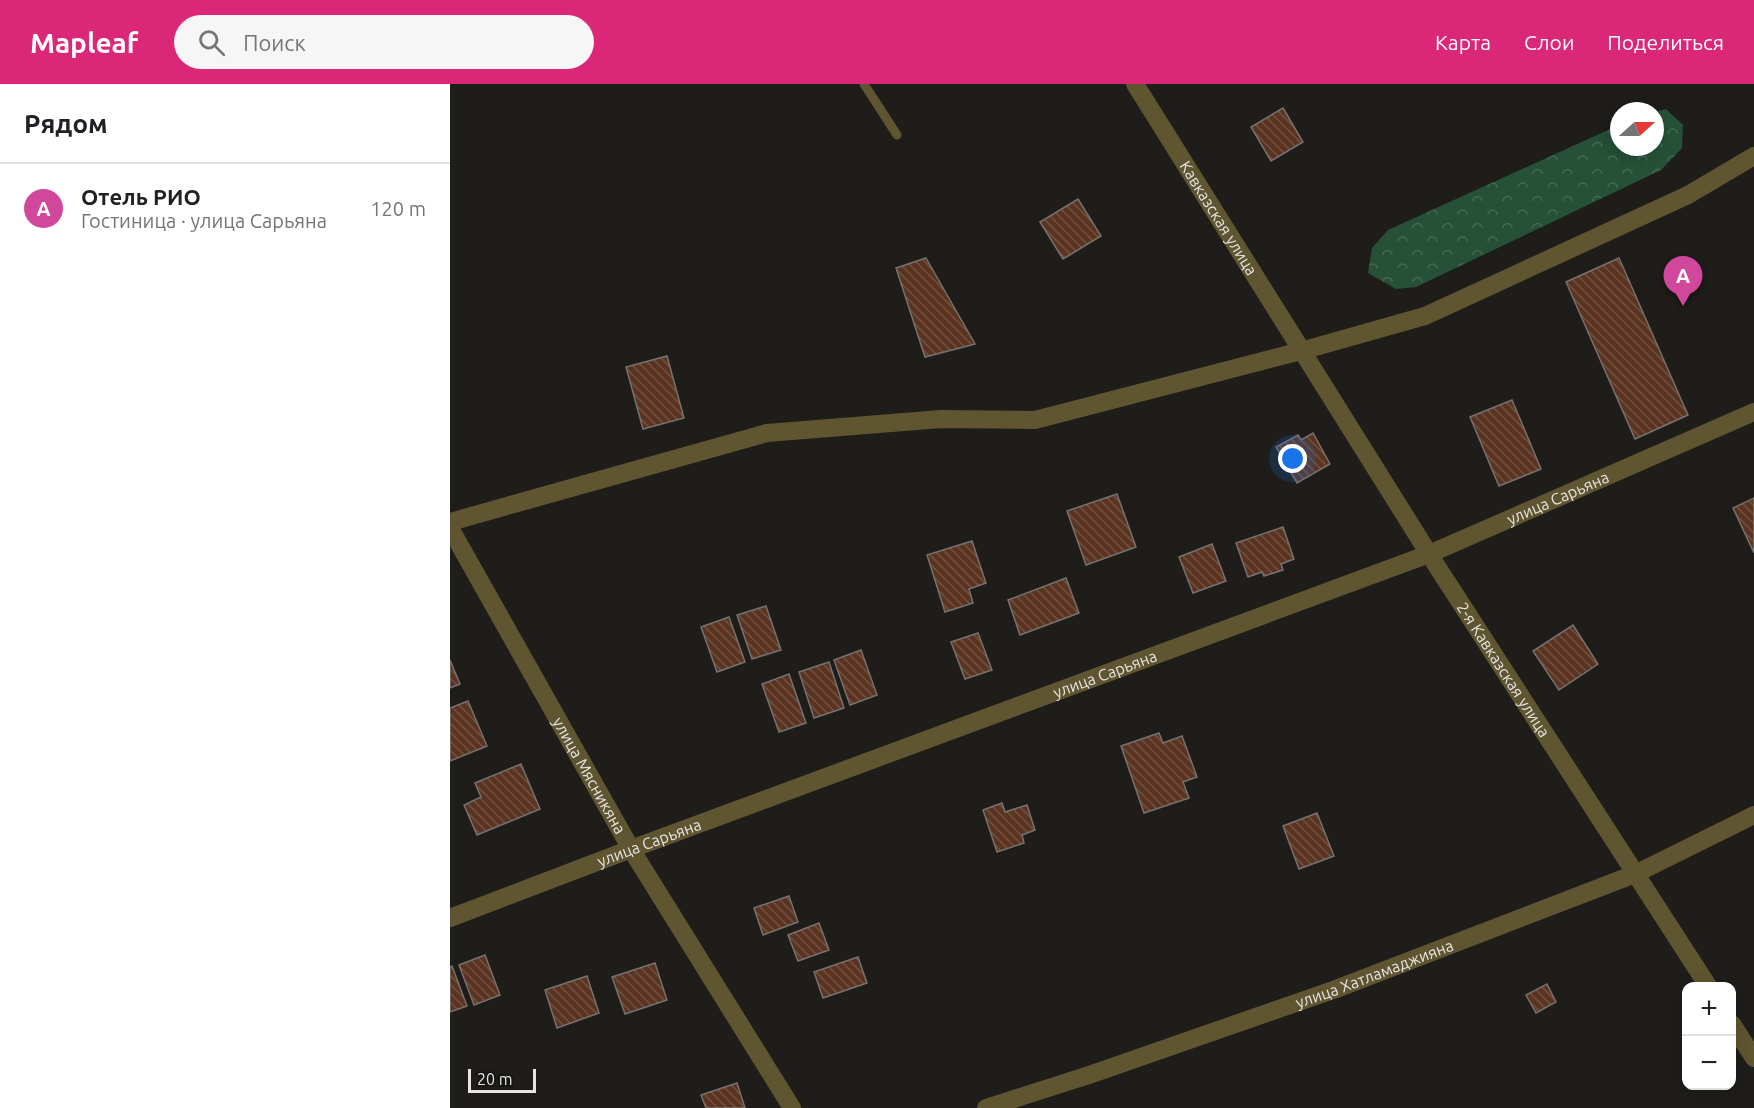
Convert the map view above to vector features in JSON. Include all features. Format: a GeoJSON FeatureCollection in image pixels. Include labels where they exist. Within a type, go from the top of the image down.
{"type":"FeatureCollection","features":[{"type":"Feature","properties":{"kind":"street","name":"Кавказская улица"},"geometry":{"type":"LineString","coordinates":[[1135,84],[1301,351]]}},
{"type":"Feature","properties":{"kind":"street"},"geometry":{"type":"LineString","coordinates":[[450,522],[767,433],[941,419],[1035,420],[1301,351],[1425,316],[1688,195],[1754,156]]}},
{"type":"Feature","properties":{"kind":"street","name":"2-я Кавказская улица"},"geometry":{"type":"LineString","coordinates":[[1301,351],[1705,982]]}},
{"type":"Feature","properties":{"kind":"street","name":"улица Сарьяна"},"geometry":{"type":"LineString","coordinates":[[450,918],[1429,554],[1754,412]]}},
{"type":"Feature","properties":{"kind":"street","name":"улица Мясникяна"},"geometry":{"type":"LineString","coordinates":[[450,528],[631,849],[792,1108]]}},
{"type":"Feature","properties":{"kind":"street","name":"улица Хатламаджияна"},"geometry":{"type":"LineString","coordinates":[[986,1108],[1314,997],[1635,874],[1754,815]]}},
{"type":"Feature","properties":{"kind":"street"},"geometry":{"type":"LineString","coordinates":[[1736,1032],[1754,1059]]}},
{"type":"Feature","properties":{"kind":"lane"},"geometry":{"type":"LineString","coordinates":[[864,84],[897,135]]}},
{"type":"Feature","properties":{"kind":"green space"},"geometry":{"type":"Polygon","coordinates":[[[1664,110],[1683,125],[1682,148],[1661,170],[1416,287],[1396,289],[1368,273],[1372,248],[1388,230],[1610,129],[1610,156],[1664,156],[1664,110]]]}},
{"type":"Feature","properties":{"kind":"building"},"geometry":{"type":"Polygon","coordinates":[[[1283,108],[1303,142],[1271,161],[1251,127],[1283,108]]]}},
{"type":"Feature","properties":{"kind":"building"},"geometry":{"type":"Polygon","coordinates":[[[1078,199],[1101,236],[1063,259],[1040,222],[1078,199]]]}},
{"type":"Feature","properties":{"kind":"building"},"geometry":{"type":"Polygon","coordinates":[[[926,258],[975,344],[925,357],[896,268],[926,258]]]}},
{"type":"Feature","properties":{"kind":"building"},"geometry":{"type":"Polygon","coordinates":[[[1619,258],[1688,415],[1635,439],[1566,282],[1619,258]]]}},
{"type":"Feature","properties":{"kind":"building"},"geometry":{"type":"Polygon","coordinates":[[[667,356],[684,418],[643,429],[626,367],[667,356]]]}},
{"type":"Feature","properties":{"kind":"building"},"geometry":{"type":"Polygon","coordinates":[[[1512,400],[1541,469],[1499,486],[1470,417],[1512,400]]]}},
{"type":"Feature","properties":{"kind":"building"},"geometry":{"type":"Polygon","coordinates":[[[1313,433],[1330,464],[1297,483],[1276,447],[1298,435],[1301,440],[1313,433]]]}},
{"type":"Feature","properties":{"kind":"building"},"geometry":{"type":"Polygon","coordinates":[[[1117,494],[1136,547],[1086,565],[1067,511],[1117,494]]]}},
{"type":"Feature","properties":{"kind":"building"},"geometry":{"type":"Polygon","coordinates":[[[1754,498],[1754,553],[1733,508],[1754,498]]]}},
{"type":"Feature","properties":{"kind":"building"},"geometry":{"type":"Polygon","coordinates":[[[1283,527],[1294,559],[1281,564],[1283,570],[1264,576],[1262,572],[1248,577],[1236,543],[1283,527]]]}},
{"type":"Feature","properties":{"kind":"building"},"geometry":{"type":"Polygon","coordinates":[[[972,541],[986,583],[969,589],[973,603],[945,612],[927,555],[972,541]]]}},
{"type":"Feature","properties":{"kind":"building"},"geometry":{"type":"Polygon","coordinates":[[[1212,544],[1226,581],[1193,593],[1179,557],[1212,544]]]}},
{"type":"Feature","properties":{"kind":"building"},"geometry":{"type":"Polygon","coordinates":[[[1066,578],[1079,613],[1020,635],[1008,600],[1066,578]]]}},
{"type":"Feature","properties":{"kind":"building"},"geometry":{"type":"Polygon","coordinates":[[[766,606],[781,650],[752,659],[737,615],[766,606]]]}},
{"type":"Feature","properties":{"kind":"building"},"geometry":{"type":"Polygon","coordinates":[[[729,617],[745,662],[717,672],[701,627],[729,617]]]}},
{"type":"Feature","properties":{"kind":"building"},"geometry":{"type":"Polygon","coordinates":[[[1573,625],[1598,664],[1559,690],[1533,651],[1573,625]]]}},
{"type":"Feature","properties":{"kind":"building"},"geometry":{"type":"Polygon","coordinates":[[[978,633],[992,670],[965,679],[951,642],[978,633]]]}},
{"type":"Feature","properties":{"kind":"building"},"geometry":{"type":"Polygon","coordinates":[[[861,650],[877,695],[850,705],[834,660],[861,650]]]}},
{"type":"Feature","properties":{"kind":"building"},"geometry":{"type":"Polygon","coordinates":[[[450,660],[460,684],[450,688],[450,660]]]}},
{"type":"Feature","properties":{"kind":"building"},"geometry":{"type":"Polygon","coordinates":[[[829,662],[844,708],[814,718],[799,672],[829,662]]]}},
{"type":"Feature","properties":{"kind":"building"},"geometry":{"type":"Polygon","coordinates":[[[789,674],[806,723],[779,732],[762,684],[789,674]]]}},
{"type":"Feature","properties":{"kind":"building"},"geometry":{"type":"Polygon","coordinates":[[[468,701],[487,746],[450,761],[450,708],[468,701]]]}},
{"type":"Feature","properties":{"kind":"building"},"geometry":{"type":"Polygon","coordinates":[[[1159,733],[1163,743],[1182,736],[1197,777],[1183,782],[1189,798],[1144,813],[1121,746],[1159,733]]]}},
{"type":"Feature","properties":{"kind":"building"},"geometry":{"type":"Polygon","coordinates":[[[521,764],[540,809],[477,835],[464,805],[481,797],[475,783],[521,764]]]}},
{"type":"Feature","properties":{"kind":"building"},"geometry":{"type":"Polygon","coordinates":[[[1002,803],[1005,812],[1027,805],[1035,830],[1022,835],[1024,843],[997,852],[983,810],[1002,803]]]}},
{"type":"Feature","properties":{"kind":"building"},"geometry":{"type":"Polygon","coordinates":[[[1317,813],[1334,856],[1299,869],[1283,826],[1317,813]]]}},
{"type":"Feature","properties":{"kind":"building"},"geometry":{"type":"Polygon","coordinates":[[[789,896],[798,922],[763,935],[754,908],[789,896]]]}},
{"type":"Feature","properties":{"kind":"building"},"geometry":{"type":"Polygon","coordinates":[[[819,923],[829,950],[798,961],[788,935],[819,923]]]}},
{"type":"Feature","properties":{"kind":"building"},"geometry":{"type":"Polygon","coordinates":[[[485,955],[500,995],[474,1005],[459,965],[485,955]]]}},
{"type":"Feature","properties":{"kind":"building"},"geometry":{"type":"Polygon","coordinates":[[[858,957],[867,983],[823,998],[814,972],[858,957]]]}},
{"type":"Feature","properties":{"kind":"building"},"geometry":{"type":"Polygon","coordinates":[[[655,963],[667,1000],[625,1014],[612,977],[655,963]]]}},
{"type":"Feature","properties":{"kind":"building"},"geometry":{"type":"Polygon","coordinates":[[[452,966],[467,1006],[450,1012],[450,967],[452,966]]]}},
{"type":"Feature","properties":{"kind":"building"},"geometry":{"type":"Polygon","coordinates":[[[587,976],[599,1013],[557,1028],[545,990],[587,976]]]}},
{"type":"Feature","properties":{"kind":"building"},"geometry":{"type":"Polygon","coordinates":[[[1547,984],[1556,1002],[1536,1013],[1526,995],[1547,984]]]}},
{"type":"Feature","properties":{"kind":"building"},"geometry":{"type":"Polygon","coordinates":[[[737,1083],[745,1108],[706,1108],[701,1095],[737,1083]]]}},
{"type":"Feature","properties":{"kind":"place","name":"Отель РИО"},"geometry":{"type":"Point","coordinates":[1683,306]}}]}
